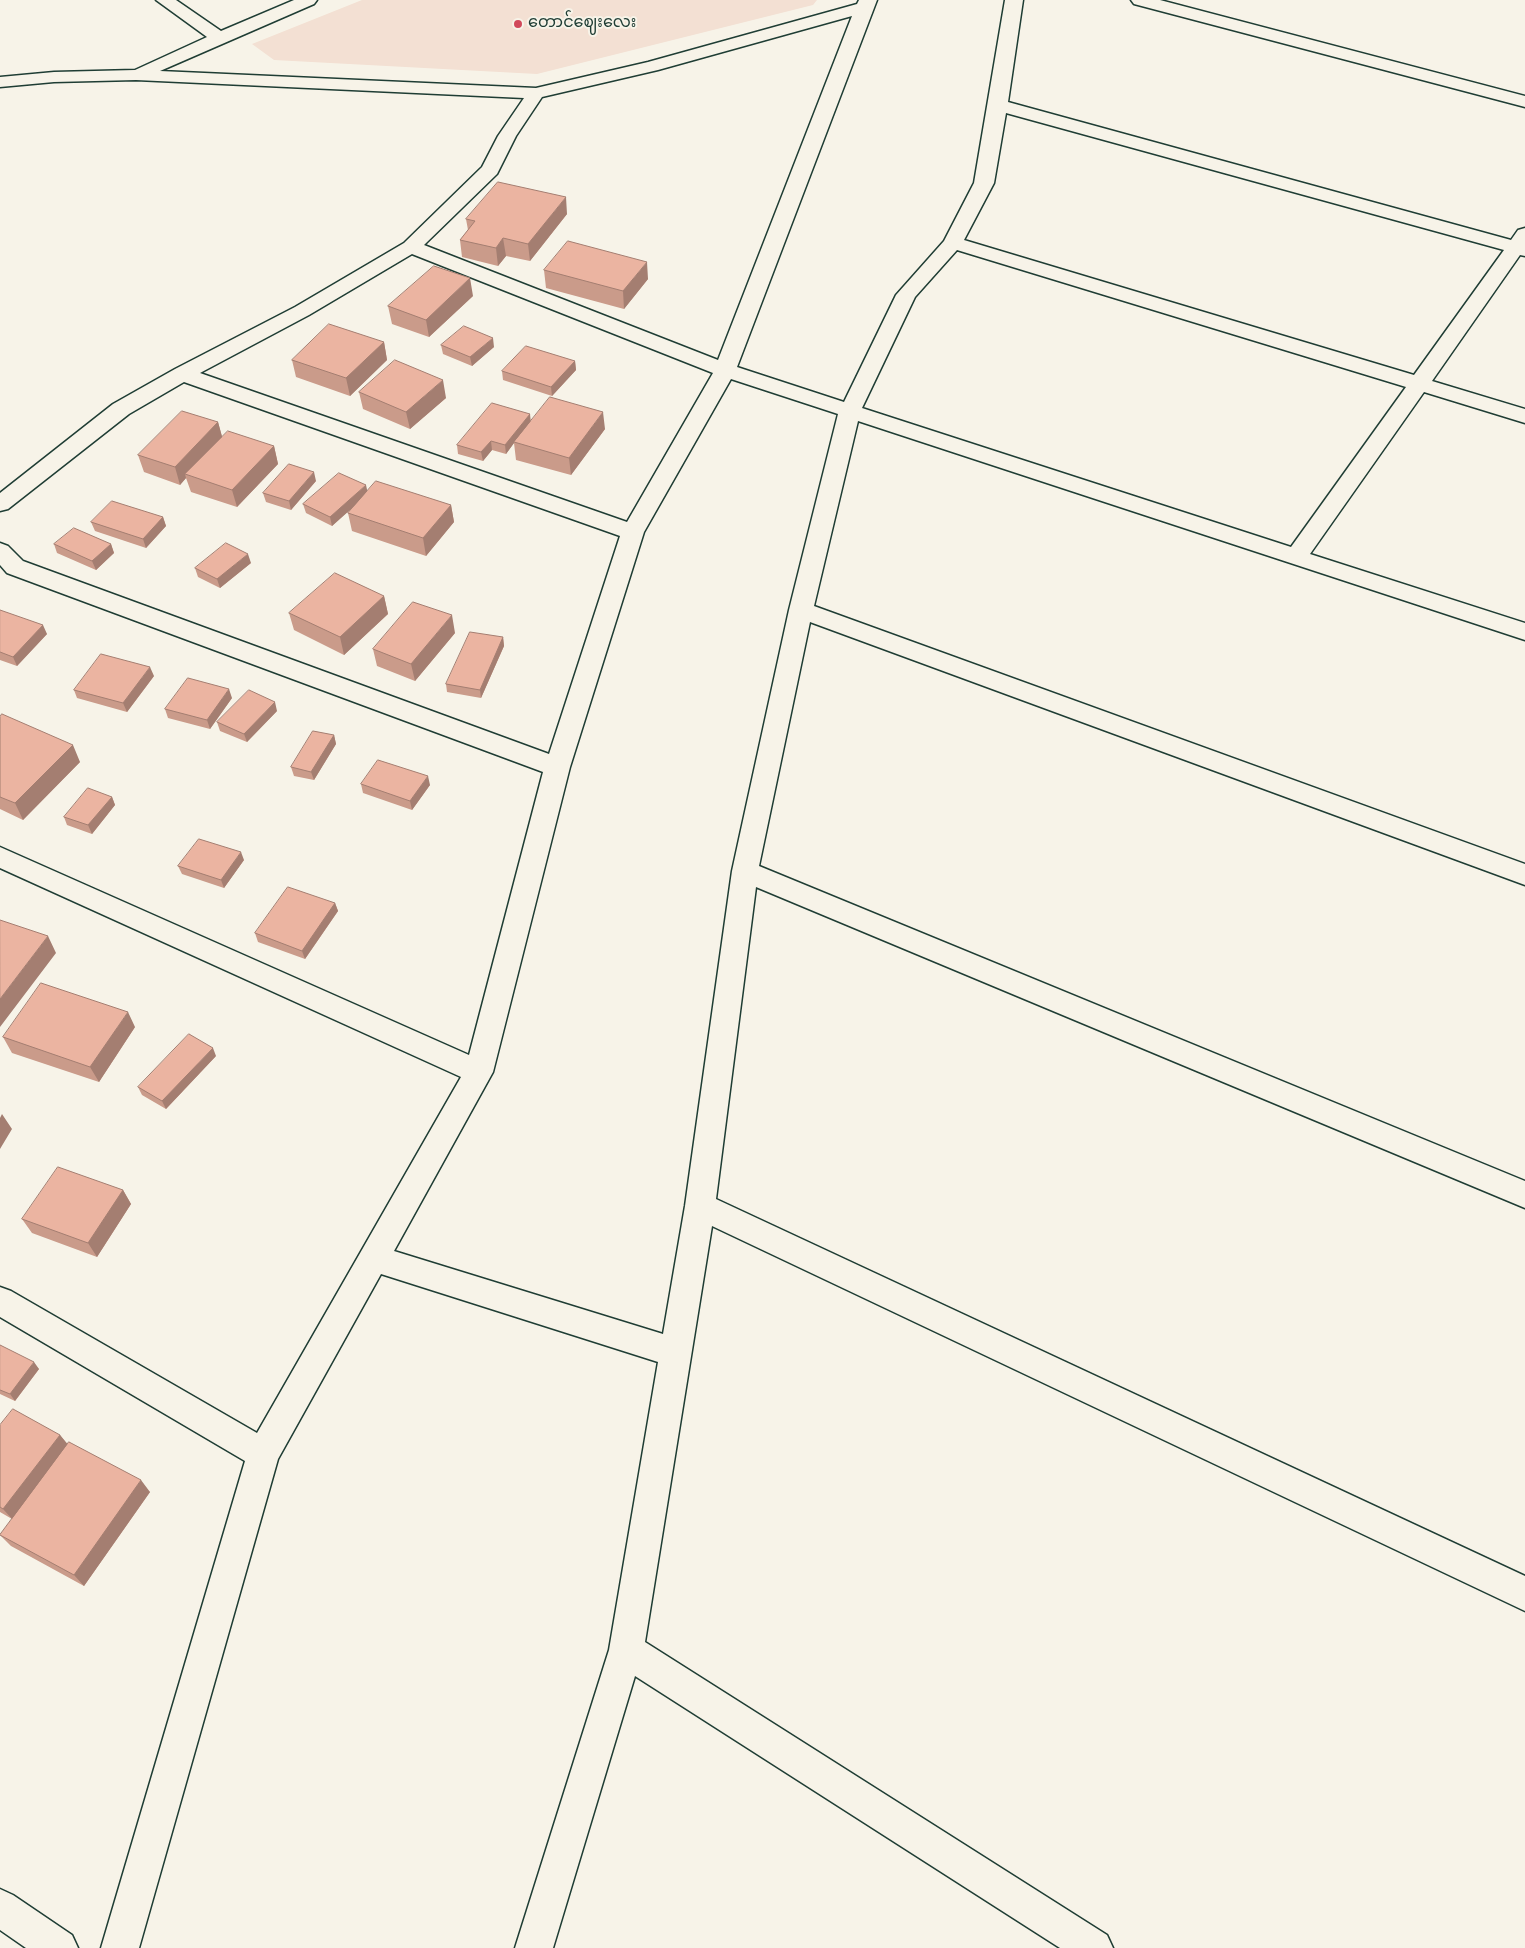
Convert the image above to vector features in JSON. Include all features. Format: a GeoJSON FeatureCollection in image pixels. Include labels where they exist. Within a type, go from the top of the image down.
{"type":"FeatureCollection","features":[{"type":"Feature","properties":{"kind":"street"},"geometry":{"type":"LineString","coordinates":[[165,0],[219,38]]}},
{"type":"Feature","properties":{"kind":"street"},"geometry":{"type":"LineString","coordinates":[[136,75],[308,0]]}},
{"type":"Feature","properties":{"kind":"street"},"geometry":{"type":"LineString","coordinates":[[534,1948],[626,1650],[700,1206],[745,871],[801,610],[850,411],[906,295],[953,243],[984,183],[1014,0]]}},
{"type":"Feature","properties":{"kind":"street"},"geometry":{"type":"LineString","coordinates":[[1140,0],[1525,102]]}},
{"type":"Feature","properties":{"kind":"street"},"geometry":{"type":"LineString","coordinates":[[0,82],[54,77],[136,75],[536,93],[652,66],[866,3]]}},
{"type":"Feature","properties":{"kind":"street"},"geometry":{"type":"LineString","coordinates":[[120,1948],[263,1454],[479,1072],[557,767],[633,532],[725,370],[866,3]]}},
{"type":"Feature","properties":{"kind":"street"},"geometry":{"type":"LineString","coordinates":[[0,504],[121,409],[302,310],[411,247],[490,170],[507,136],[536,93]]}},
{"type":"Feature","properties":{"kind":"street"},"geometry":{"type":"LineString","coordinates":[[998,105],[1521,244],[1296,557]]}},
{"type":"Feature","properties":{"kind":"street"},"geometry":{"type":"LineString","coordinates":[[953,243],[1525,416]]}},
{"type":"Feature","properties":{"kind":"street"},"geometry":{"type":"LineString","coordinates":[[411,247],[725,370],[1525,632]]}},
{"type":"Feature","properties":{"kind":"street"},"geometry":{"type":"LineString","coordinates":[[182,374],[633,532]]}},
{"type":"Feature","properties":{"kind":"street"},"geometry":{"type":"LineString","coordinates":[[0,551],[15,568],[557,767]]}},
{"type":"Feature","properties":{"kind":"street"},"geometry":{"type":"LineString","coordinates":[[801,610],[1525,875]]}},
{"type":"Feature","properties":{"kind":"street"},"geometry":{"type":"LineString","coordinates":[[0,858],[479,1072]]}},
{"type":"Feature","properties":{"kind":"street"},"geometry":{"type":"LineString","coordinates":[[745,871],[1525,1195]]}},
{"type":"Feature","properties":{"kind":"street"},"geometry":{"type":"LineString","coordinates":[[700,1206],[1525,1594]]}},
{"type":"Feature","properties":{"kind":"street"},"geometry":{"type":"LineString","coordinates":[[373,1258],[676,1353]]}},
{"type":"Feature","properties":{"kind":"street"},"geometry":{"type":"LineString","coordinates":[[0,1300],[263,1454]]}},
{"type":"Feature","properties":{"kind":"street"},"geometry":{"type":"LineString","coordinates":[[626,1650],[1094,1948]]}},
{"type":"Feature","properties":{"kind":"street"},"geometry":{"type":"LineString","coordinates":[[0,1908],[59,1948]]}},
{"type":"Feature","properties":{"kind":"shaded area","name":"တောင်ဈေးလေး"},"geometry":{"type":"Polygon","coordinates":[[[362,0],[817,0],[813,5],[537,74],[274,60],[252,44],[362,0]]]}},
{"type":"Feature","properties":{"kind":"building"},"geometry":{"type":"Polygon","coordinates":[[[498,182],[566,197],[528,244],[503,238],[496,248],[460,240],[475,221],[466,219],[498,182]]]}},
{"type":"Feature","properties":{"kind":"building"},"geometry":{"type":"Polygon","coordinates":[[[568,241],[647,262],[623,291],[544,270],[568,241]]]}},
{"type":"Feature","properties":{"kind":"building"},"geometry":{"type":"Polygon","coordinates":[[[434,266],[470,278],[426,320],[388,306],[434,266]]]}},
{"type":"Feature","properties":{"kind":"building"},"geometry":{"type":"Polygon","coordinates":[[[329,324],[384,342],[346,378],[292,360],[329,324]]]}},
{"type":"Feature","properties":{"kind":"building"},"geometry":{"type":"Polygon","coordinates":[[[464,326],[493,338],[470,357],[441,345],[464,326]]]}},
{"type":"Feature","properties":{"kind":"building"},"geometry":{"type":"Polygon","coordinates":[[[526,346],[575,361],[551,387],[502,371],[526,346]]]}},
{"type":"Feature","properties":{"kind":"building"},"geometry":{"type":"Polygon","coordinates":[[[395,360],[443,380],[406,412],[359,392],[395,360]]]}},
{"type":"Feature","properties":{"kind":"building"},"geometry":{"type":"Polygon","coordinates":[[[550,397],[603,412],[569,458],[514,442],[550,397]]]}},
{"type":"Feature","properties":{"kind":"building"},"geometry":{"type":"Polygon","coordinates":[[[492,403],[530,414],[505,445],[491,441],[481,452],[457,445],[492,403]]]}},
{"type":"Feature","properties":{"kind":"building"},"geometry":{"type":"Polygon","coordinates":[[[182,411],[218,422],[175,467],[138,455],[182,411]]]}},
{"type":"Feature","properties":{"kind":"building"},"geometry":{"type":"Polygon","coordinates":[[[228,431],[274,446],[232,490],[185,474],[228,431]]]}},
{"type":"Feature","properties":{"kind":"building"},"geometry":{"type":"Polygon","coordinates":[[[289,464],[314,472],[289,501],[263,493],[289,464]]]}},
{"type":"Feature","properties":{"kind":"building"},"geometry":{"type":"Polygon","coordinates":[[[339,473],[366,485],[330,517],[303,504],[339,473]]]}},
{"type":"Feature","properties":{"kind":"building"},"geometry":{"type":"Polygon","coordinates":[[[376,481],[451,505],[423,538],[348,513],[376,481]]]}},
{"type":"Feature","properties":{"kind":"building"},"geometry":{"type":"Polygon","coordinates":[[[112,501],[163,517],[143,539],[91,522],[112,501]]]}},
{"type":"Feature","properties":{"kind":"building"},"geometry":{"type":"Polygon","coordinates":[[[74,528],[111,544],[92,561],[54,544],[74,528]]]}},
{"type":"Feature","properties":{"kind":"building"},"geometry":{"type":"Polygon","coordinates":[[[226,543],[248,554],[217,579],[195,568],[226,543]]]}},
{"type":"Feature","properties":{"kind":"building"},"geometry":{"type":"Polygon","coordinates":[[[335,573],[384,596],[340,637],[289,613],[335,573]]]}},
{"type":"Feature","properties":{"kind":"building"},"geometry":{"type":"Polygon","coordinates":[[[413,602],[452,615],[411,664],[373,649],[413,602]]]}},
{"type":"Feature","properties":{"kind":"building"},"geometry":{"type":"Polygon","coordinates":[[[0,610],[43,625],[13,657],[0,652],[0,610]]]}},
{"type":"Feature","properties":{"kind":"building"},"geometry":{"type":"Polygon","coordinates":[[[470,632],[503,637],[480,690],[446,684],[470,632]]]}},
{"type":"Feature","properties":{"kind":"building"},"geometry":{"type":"Polygon","coordinates":[[[101,654],[150,667],[123,703],[74,690],[101,654]]]}},
{"type":"Feature","properties":{"kind":"building"},"geometry":{"type":"Polygon","coordinates":[[[188,678],[229,689],[207,720],[165,709],[188,678]]]}},
{"type":"Feature","properties":{"kind":"building"},"geometry":{"type":"Polygon","coordinates":[[[249,690],[275,702],[244,734],[217,722],[249,690]]]}},
{"type":"Feature","properties":{"kind":"building"},"geometry":{"type":"Polygon","coordinates":[[[2,714],[73,745],[15,803],[0,797],[0,717],[2,714]]]}},
{"type":"Feature","properties":{"kind":"building"},"geometry":{"type":"Polygon","coordinates":[[[313,731],[334,735],[311,772],[291,767],[313,731]]]}},
{"type":"Feature","properties":{"kind":"building"},"geometry":{"type":"Polygon","coordinates":[[[378,760],[428,776],[410,801],[361,784],[378,760]]]}},
{"type":"Feature","properties":{"kind":"building"},"geometry":{"type":"Polygon","coordinates":[[[88,788],[112,797],[88,825],[64,817],[88,788]]]}},
{"type":"Feature","properties":{"kind":"building"},"geometry":{"type":"Polygon","coordinates":[[[199,839],[241,852],[221,880],[178,866],[199,839]]]}},
{"type":"Feature","properties":{"kind":"building"},"geometry":{"type":"Polygon","coordinates":[[[288,887],[335,903],[302,951],[255,933],[288,887]]]}},
{"type":"Feature","properties":{"kind":"building"},"geometry":{"type":"Polygon","coordinates":[[[0,920],[48,936],[0,999],[0,920]]]}},
{"type":"Feature","properties":{"kind":"building"},"geometry":{"type":"Polygon","coordinates":[[[41,983],[128,1012],[90,1067],[3,1037],[41,983]]]}},
{"type":"Feature","properties":{"kind":"building"},"geometry":{"type":"Polygon","coordinates":[[[189,1034],[213,1048],[162,1101],[138,1087],[189,1034]]]}},
{"type":"Feature","properties":{"kind":"building"},"geometry":{"type":"Polygon","coordinates":[[[58,1167],[123,1190],[88,1243],[22,1219],[58,1167]]]}},
{"type":"Feature","properties":{"kind":"building"},"geometry":{"type":"Polygon","coordinates":[[[0,1345],[34,1362],[10,1394],[0,1390],[0,1345]]]}},
{"type":"Feature","properties":{"kind":"building"},"geometry":{"type":"Polygon","coordinates":[[[13,1409],[60,1435],[3,1509],[0,1507],[0,1425],[13,1409]]]}},
{"type":"Feature","properties":{"kind":"building"},"geometry":{"type":"Polygon","coordinates":[[[69,1442],[141,1480],[74,1575],[0,1535],[69,1442]]]}},
{"type":"Feature","properties":{"kind":"place","name":"တောင်ဈေးလေး"},"geometry":{"type":"Point","coordinates":[518,24]}}]}
